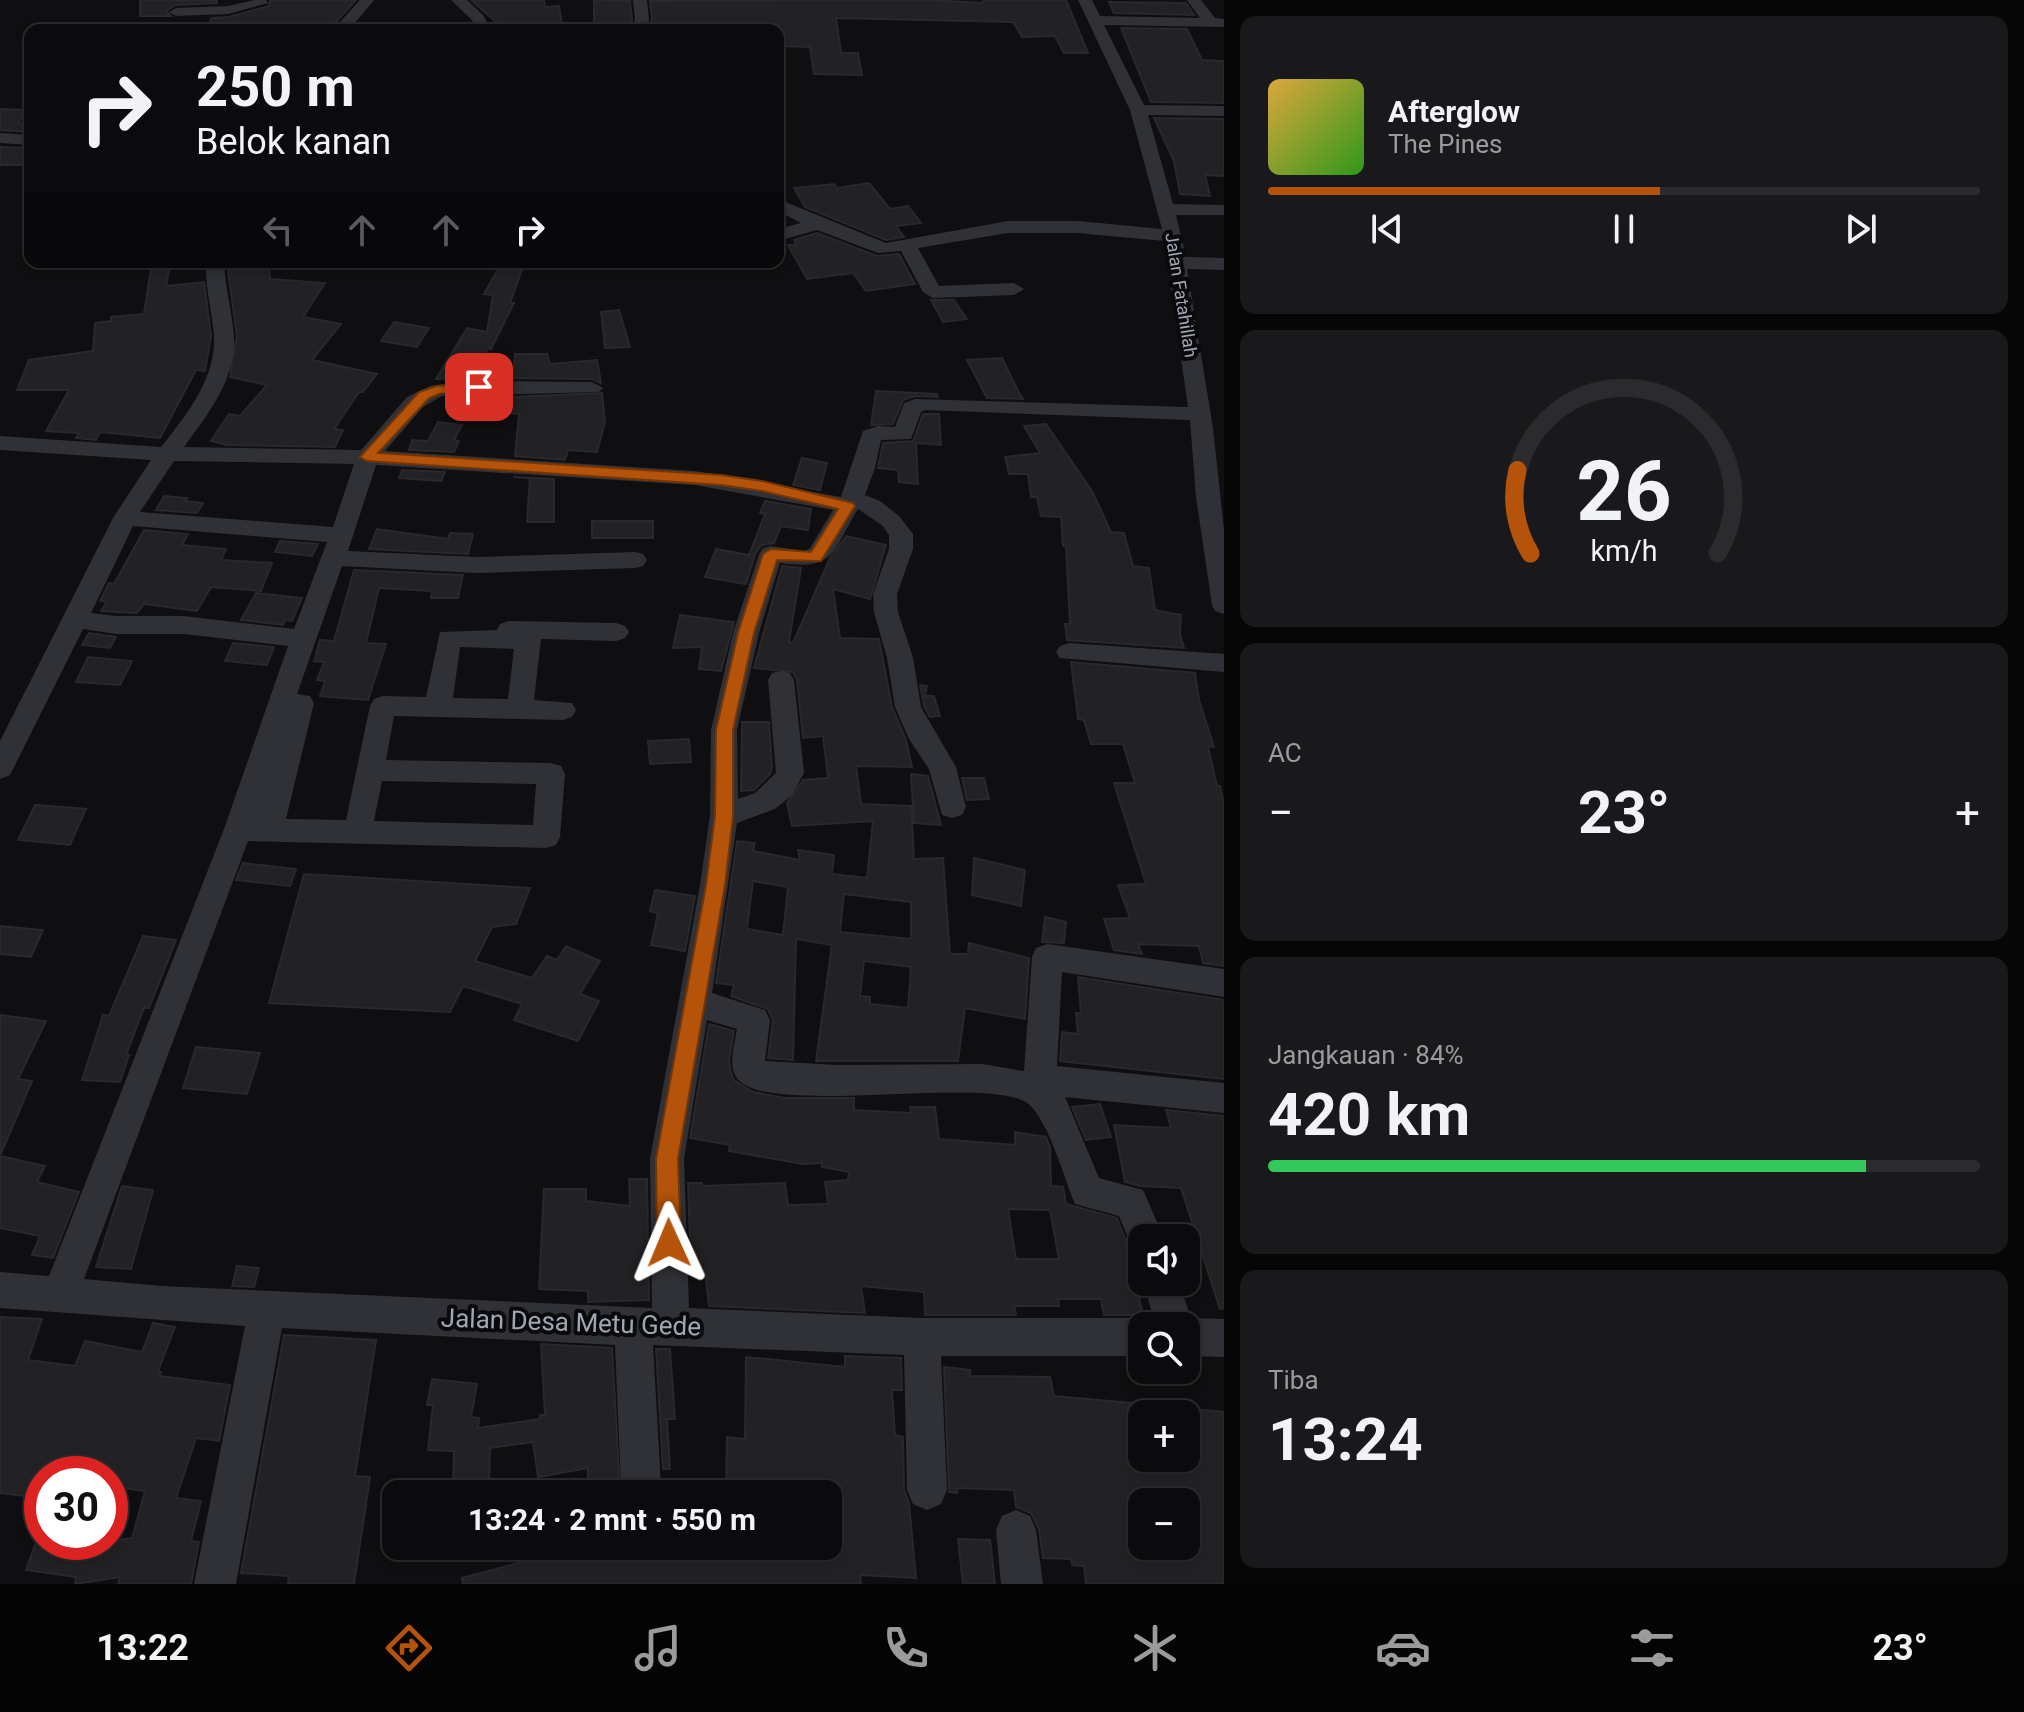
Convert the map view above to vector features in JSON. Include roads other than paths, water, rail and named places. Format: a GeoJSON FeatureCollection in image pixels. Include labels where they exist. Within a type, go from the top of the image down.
{"type":"FeatureCollection","features":[{"type":"Feature","properties":{"kind":"street"},"geometry":{"type":"LineString","coordinates":[[347,24],[367,0]]}},
{"type":"Feature","properties":{"kind":"street"},"geometry":{"type":"LineString","coordinates":[[458,0],[481,24]]}},
{"type":"Feature","properties":{"kind":"street"},"geometry":{"type":"LineString","coordinates":[[640,0],[640,24]]}},
{"type":"Feature","properties":{"kind":"street","name":"Jalan Fatahillah"},"geometry":{"type":"LineString","coordinates":[[1085,0],[1138,110],[1173,236],[1209,423],[1207,497],[1224,605]]}},
{"type":"Feature","properties":{"kind":"street"},"geometry":{"type":"LineString","coordinates":[[1194,0],[1218,23]]}},
{"type":"Feature","properties":{"kind":"street"},"geometry":{"type":"LineString","coordinates":[[176,12],[209,14],[227,5],[261,3]]}},
{"type":"Feature","properties":{"kind":"street"},"geometry":{"type":"LineString","coordinates":[[222,24],[227,5]]}},
{"type":"Feature","properties":{"kind":"street"},"geometry":{"type":"LineString","coordinates":[[1095,20],[1218,23]]}},
{"type":"Feature","properties":{"kind":"street"},"geometry":{"type":"LineString","coordinates":[[1138,110],[1224,111]]}},
{"type":"Feature","properties":{"kind":"street"},"geometry":{"type":"LineString","coordinates":[[0,138],[24,140]]}},
{"type":"Feature","properties":{"kind":"street"},"geometry":{"type":"LineString","coordinates":[[784,207],[817,224],[876,247],[893,250],[978,230],[1043,226],[1173,236]]}},
{"type":"Feature","properties":{"kind":"street"},"geometry":{"type":"LineString","coordinates":[[1165,209],[1224,210]]}},
{"type":"Feature","properties":{"kind":"street"},"geometry":{"type":"LineString","coordinates":[[784,233],[817,224]]}},
{"type":"Feature","properties":{"kind":"street"},"geometry":{"type":"LineString","coordinates":[[907,245],[933,292],[1014,289]]}},
{"type":"Feature","properties":{"kind":"street"},"geometry":{"type":"LineString","coordinates":[[1178,263],[1224,264]]}},
{"type":"Feature","properties":{"kind":"street"},"geometry":{"type":"LineString","coordinates":[[0,768],[10,726],[75,619],[125,518],[191,421],[216,378],[225,346],[215,294],[215,268]]}},
{"type":"Feature","properties":{"kind":"street"},"geometry":{"type":"LineString","coordinates":[[59,1296],[238,829],[360,485],[367,457],[393,431],[415,402],[437,390],[463,387],[592,388]]}},
{"type":"Feature","properties":{"kind":"street"},"geometry":{"type":"LineString","coordinates":[[671,1326],[667,1159],[724,816],[724,730],[746,633],[771,554],[815,557],[850,502],[868,463],[871,436],[878,433],[903,434],[912,408],[923,404],[1209,423]]}},
{"type":"Feature","properties":{"kind":"street"},"geometry":{"type":"LineString","coordinates":[[0,443],[166,454],[367,457],[721,480],[872,506],[891,521],[901,534],[901,549],[885,594],[886,612],[900,658],[908,707],[923,739],[942,767],[952,807]]}},
{"type":"Feature","properties":{"kind":"street"},"geometry":{"type":"LineString","coordinates":[[125,518],[478,565],[635,560]]}},
{"type":"Feature","properties":{"kind":"street"},"geometry":{"type":"LineString","coordinates":[[75,619],[116,625],[184,625],[303,639]]}},
{"type":"Feature","properties":{"kind":"street"},"geometry":{"type":"LineString","coordinates":[[438,707],[449,638],[616,632]]}},
{"type":"Feature","properties":{"kind":"street"},"geometry":{"type":"LineString","coordinates":[[520,636],[520,709]]}},
{"type":"Feature","properties":{"kind":"street"},"geometry":{"type":"LineString","coordinates":[[1069,652],[1224,663]]}},
{"type":"Feature","properties":{"kind":"street"},"geometry":{"type":"LineString","coordinates":[[724,816],[765,801],[782,787],[790,773],[781,680]]}},
{"type":"Feature","properties":{"kind":"street"},"geometry":{"type":"LineString","coordinates":[[269,830],[301,703]]}},
{"type":"Feature","properties":{"kind":"street"},"geometry":{"type":"LineString","coordinates":[[358,832],[383,706],[563,710]]}},
{"type":"Feature","properties":{"kind":"street"},"geometry":{"type":"LineString","coordinates":[[238,829],[546,837],[551,774],[371,770]]}},
{"type":"Feature","properties":{"kind":"street"},"geometry":{"type":"LineString","coordinates":[[1140,1224],[1131,1202],[1087,1192],[1053,1107],[1039,1085],[1047,957],[1224,983]]}},
{"type":"Feature","properties":{"kind":"street"},"geometry":{"type":"LineString","coordinates":[[694,1002],[754,1020],[748,1068],[757,1076],[837,1080],[982,1079],[1224,1098]]}},
{"type":"Feature","properties":{"kind":"street","name":"Jalan Desa Metu Gede"},"geometry":{"type":"LineString","coordinates":[[0,1290],[267,1311],[633,1327],[922,1337],[1128,1337]]}},
{"type":"Feature","properties":{"kind":"street"},"geometry":{"type":"LineString","coordinates":[[215,1584],[267,1311]]}},
{"type":"Feature","properties":{"kind":"street"},"geometry":{"type":"LineString","coordinates":[[633,1327],[641,1480]]}},
{"type":"Feature","properties":{"kind":"street"},"geometry":{"type":"LineString","coordinates":[[922,1337],[927,1490]]}},
{"type":"Feature","properties":{"kind":"street"},"geometry":{"type":"LineString","coordinates":[[1200,1337],[1224,1338]]}},
{"type":"Feature","properties":{"kind":"street"},"geometry":{"type":"LineString","coordinates":[[1016,1530],[1022,1584]]}}]}
